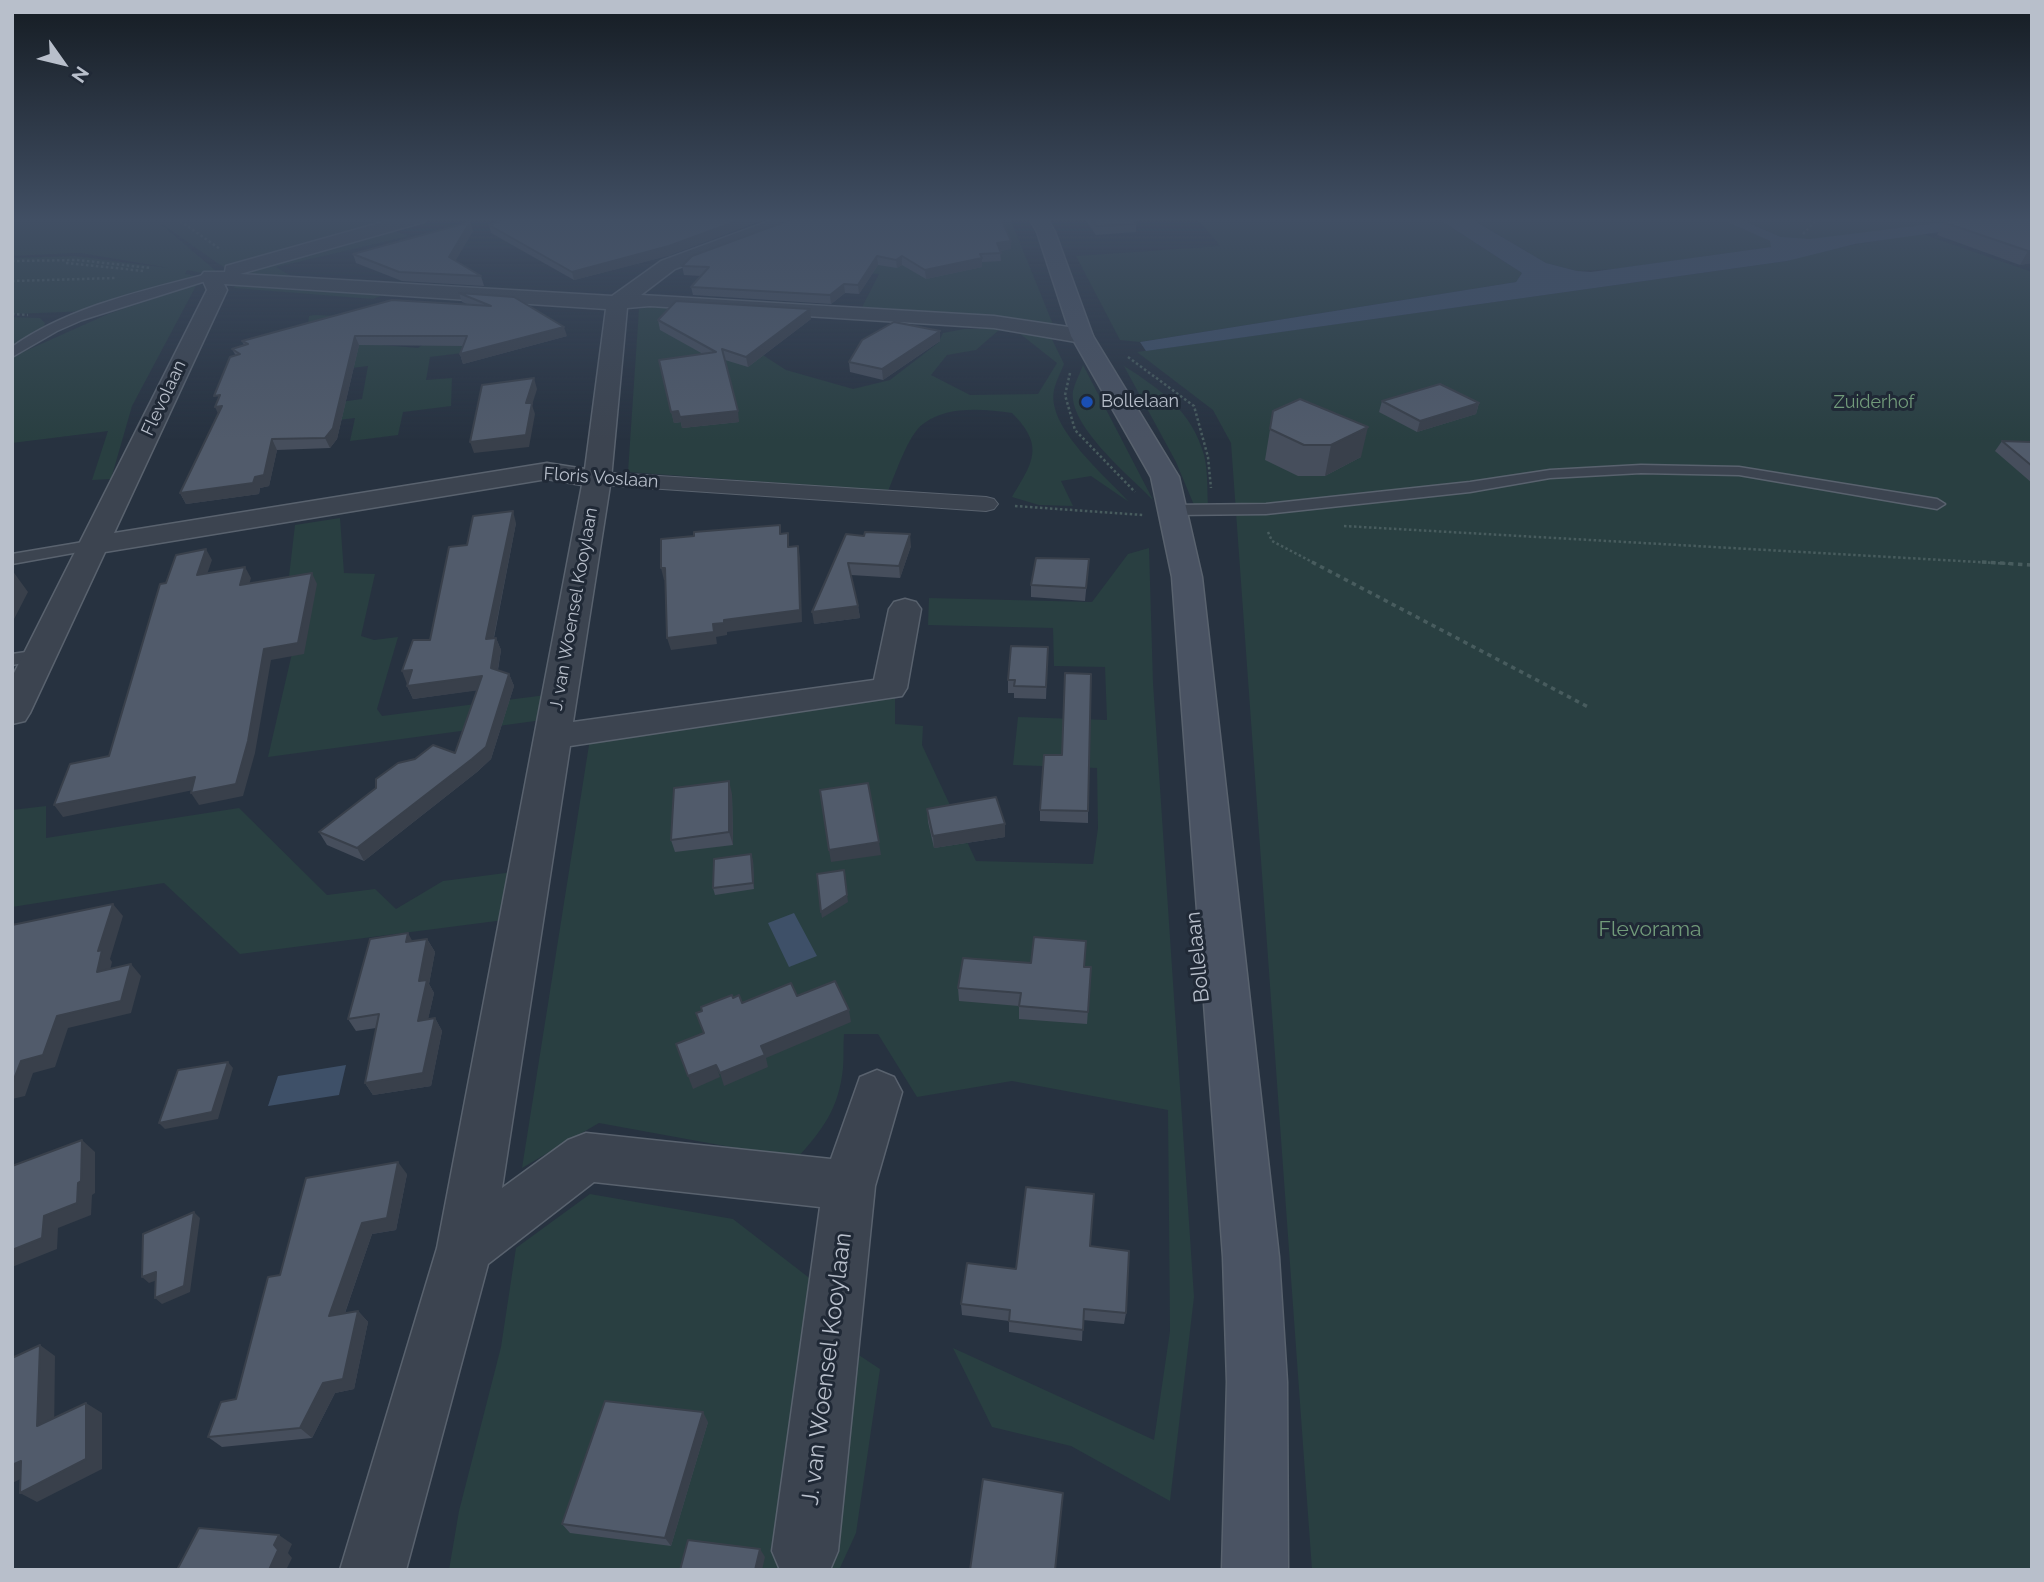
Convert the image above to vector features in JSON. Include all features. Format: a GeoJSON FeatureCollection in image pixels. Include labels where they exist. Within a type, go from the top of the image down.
{"type":"FeatureCollection","features":[{"type":"Feature","properties":{"kind":"main road","name":"Bollelaan"},"geometry":{"type":"LineString","coordinates":[[1063,292],[1075,335],[1164,478],[1156,509],[1187,577],[1251,1257],[1257,1382],[1255,1570]]}},
{"type":"Feature","properties":{"kind":"street","name":"Flevolaan"},"geometry":{"type":"LineString","coordinates":[[12,713],[216,292]]}},
{"type":"Feature","properties":{"kind":"street"},"geometry":{"type":"LineString","coordinates":[[429,292],[617,303],[649,300],[849,312],[994,322],[1075,335]]}},
{"type":"Feature","properties":{"kind":"street"},"geometry":{"type":"LineString","coordinates":[[617,303],[632,292]]}},
{"type":"Feature","properties":{"kind":"street","name":"J. van Woensel Kooylaan"},"geometry":{"type":"LineString","coordinates":[[373,1570],[465,1248],[597,479],[617,303]]}},
{"type":"Feature","properties":{"kind":"street","name":"Floris Voslaan"},"geometry":{"type":"LineString","coordinates":[[95,545],[547,471],[597,479],[986,504]]}},
{"type":"Feature","properties":{"kind":"street","name":"J. van Woensel Kooylaan"},"geometry":{"type":"LineString","coordinates":[[552,737],[890,688],[905,609]]}},
{"type":"Feature","properties":{"kind":"street","name":"J. van Woensel Kooylaan"},"geometry":{"type":"LineString","coordinates":[[805,1551],[849,1186],[877,1092]]}},
{"type":"Feature","properties":{"kind":"street"},"geometry":{"type":"LineString","coordinates":[[465,1248],[586,1157],[849,1186]]}},
{"type":"Feature","properties":{"kind":"lane"},"geometry":{"type":"LineString","coordinates":[[12,354],[24,343],[70,322],[149,292]]}},
{"type":"Feature","properties":{"kind":"lane"},"geometry":{"type":"LineString","coordinates":[[1156,509],[1266,509],[1470,487],[1550,474],[1641,469],[1739,471],[1937,504]]}},
{"type":"Feature","properties":{"kind":"lane"},"geometry":{"type":"LineString","coordinates":[[12,559],[95,545]]}},
{"type":"Feature","properties":{"kind":"lane"},"geometry":{"type":"LineString","coordinates":[[12,660],[40,655]]}},
{"type":"Feature","properties":{"kind":"path"},"geometry":{"type":"LineString","coordinates":[[1075,335],[1065,395],[1075,430],[1156,509]]}},
{"type":"Feature","properties":{"kind":"path"},"geometry":{"type":"LineString","coordinates":[[986,504],[1156,509]]}},
{"type":"Feature","properties":{"kind":"path"},"geometry":{"type":"LineString","coordinates":[[1264,522],[1272,541],[1590,708]]}},
{"type":"Feature","properties":{"kind":"path"},"geometry":{"type":"LineString","coordinates":[[1333,526],[2032,565]]}},
{"type":"Feature","properties":{"kind":"green space"},"geometry":{"type":"Polygon","coordinates":[[[12,292],[149,292],[90,311],[12,314],[12,292]]]}},
{"type":"Feature","properties":{"kind":"green space"},"geometry":{"type":"Polygon","coordinates":[[[174,292],[193,292],[132,406],[111,479],[92,480],[108,431],[12,443],[12,357],[108,314],[174,292]]]}},
{"type":"Feature","properties":{"kind":"green space"},"geometry":{"type":"Polygon","coordinates":[[[282,292],[390,292],[373,299],[282,292]]]}},
{"type":"Feature","properties":{"kind":"green space"},"geometry":{"type":"Polygon","coordinates":[[[870,292],[1040,292],[1054,327],[858,315],[870,292]]]}},
{"type":"Feature","properties":{"kind":"green space"},"geometry":{"type":"Polygon","coordinates":[[[1095,292],[1454,292],[1140,342],[1120,340],[1095,292]]]}},
{"type":"Feature","properties":{"kind":"green space","name":"Flevorama"},"geometry":{"type":"Polygon","coordinates":[[[1567,292],[2032,292],[2032,1570],[1312,1570],[1231,443],[1213,410],[1137,352],[1567,292]]]}},
{"type":"Feature","properties":{"kind":"green space"},"geometry":{"type":"Polygon","coordinates":[[[650,307],[791,316],[752,348],[786,370],[853,389],[890,380],[938,343],[943,333],[964,329],[1000,329],[976,350],[947,355],[931,375],[970,395],[1038,394],[1057,363],[1014,329],[1048,331],[1064,364],[1054,390],[1054,404],[1059,419],[1080,450],[1129,502],[1091,476],[1061,481],[1073,506],[1039,505],[1012,497],[1030,464],[1032,445],[1029,435],[1012,413],[990,410],[954,411],[923,424],[907,445],[888,491],[628,472],[639,309],[650,307]]]}},
{"type":"Feature","properties":{"kind":"green space"},"geometry":{"type":"Polygon","coordinates":[[[309,316],[390,318],[359,343],[418,348],[447,326],[470,352],[430,357],[426,380],[452,378],[451,406],[403,412],[398,435],[350,441],[355,418],[305,424],[311,406],[362,399],[368,366],[302,374],[309,316]]]}},
{"type":"Feature","properties":{"kind":"green space"},"geometry":{"type":"Polygon","coordinates":[[[12,317],[40,318],[45,323],[42,332],[12,345],[12,317]]]}},
{"type":"Feature","properties":{"kind":"green space"},"geometry":{"type":"Polygon","coordinates":[[[1083,365],[1153,500],[1102,450],[1080,419],[1074,405],[1073,391],[1083,365]]]}},
{"type":"Feature","properties":{"kind":"green space"},"geometry":{"type":"Polygon","coordinates":[[[1124,366],[1162,393],[1192,426],[1205,461],[1208,505],[1194,505],[1176,462],[1124,366]]]}},
{"type":"Feature","properties":{"kind":"green space"},"geometry":{"type":"Polygon","coordinates":[[[340,518],[344,573],[375,574],[361,636],[374,640],[398,637],[377,709],[382,716],[554,694],[550,719],[268,757],[308,584],[288,585],[295,525],[340,518]]]}},
{"type":"Feature","properties":{"kind":"green space"},"geometry":{"type":"Polygon","coordinates":[[[1149,548],[1153,683],[1194,1297],[1170,1501],[1071,1446],[992,1427],[953,1348],[1154,1440],[1170,1331],[1168,1110],[1012,1081],[917,1097],[878,1034],[844,1034],[843,1068],[838,1095],[822,1128],[796,1159],[599,1123],[522,1168],[592,726],[895,686],[895,724],[923,726],[922,745],[976,861],[1093,864],[1098,828],[1097,768],[1013,765],[1018,717],[1107,720],[1105,667],[1054,666],[1053,628],[928,625],[929,598],[1092,602],[1128,554],[1149,548]]]}},
{"type":"Feature","properties":{"kind":"green space"},"geometry":{"type":"Polygon","coordinates":[[[46,806],[46,838],[239,808],[327,895],[375,889],[396,909],[443,881],[521,871],[512,919],[240,954],[164,883],[12,907],[12,810],[46,806]]]}},
{"type":"Feature","properties":{"kind":"green space"},"geometry":{"type":"Polygon","coordinates":[[[590,1194],[733,1219],[821,1287],[842,1344],[880,1369],[856,1533],[839,1570],[449,1570],[459,1511],[501,1347],[516,1248],[590,1194]]]}},
{"type":"Feature","properties":{"kind":"water"},"geometry":{"type":"Polygon","coordinates":[[[1454,292],[1567,292],[1146,351],[1140,342],[1454,292]]]}},
{"type":"Feature","properties":{"kind":"water"},"geometry":{"type":"Polygon","coordinates":[[[794,913],[817,956],[789,967],[768,923],[794,913]]]}},
{"type":"Feature","properties":{"kind":"water"},"geometry":{"type":"Polygon","coordinates":[[[346,1065],[339,1095],[268,1106],[278,1076],[346,1065]]]}},
{"type":"Feature","properties":{"kind":"building"},"geometry":{"type":"Polygon","coordinates":[[[775,292],[834,292],[830,295],[775,292]]]}},
{"type":"Feature","properties":{"kind":"building"},"geometry":{"type":"Polygon","coordinates":[[[459,293],[514,297],[564,327],[460,354],[467,336],[355,336],[333,428],[325,438],[272,439],[264,475],[255,477],[253,483],[180,493],[222,406],[215,407],[220,395],[214,396],[230,357],[240,354],[232,349],[248,344],[242,341],[392,300],[491,306],[459,293]]]}},
{"type":"Feature","properties":{"kind":"building"},"geometry":{"type":"Polygon","coordinates":[[[676,301],[810,309],[746,357],[722,349],[738,411],[680,417],[678,411],[671,412],[659,360],[716,352],[658,320],[676,301]]]}},
{"type":"Feature","properties":{"kind":"building"},"geometry":{"type":"Polygon","coordinates":[[[894,322],[940,331],[882,369],[849,362],[862,340],[894,322]]]}},
{"type":"Feature","properties":{"kind":"building"},"geometry":{"type":"Polygon","coordinates":[[[534,378],[526,403],[532,403],[526,435],[470,442],[482,385],[534,378]]]}},
{"type":"Feature","properties":{"kind":"building"},"geometry":{"type":"Polygon","coordinates":[[[1440,384],[1479,403],[1420,421],[1382,401],[1440,384]]]}},
{"type":"Feature","properties":{"kind":"building"},"geometry":{"type":"Polygon","coordinates":[[[1300,399],[1368,427],[1331,445],[1304,445],[1270,429],[1273,411],[1300,399]]]}},
{"type":"Feature","properties":{"kind":"building"},"geometry":{"type":"Polygon","coordinates":[[[2002,441],[2032,442],[2032,466],[2002,441]]]}},
{"type":"Feature","properties":{"kind":"building"},"geometry":{"type":"Polygon","coordinates":[[[513,511],[486,639],[496,638],[491,668],[509,674],[486,747],[357,848],[319,832],[376,788],[376,779],[398,763],[415,759],[433,745],[455,753],[482,676],[407,686],[412,670],[402,671],[413,640],[430,640],[449,547],[467,545],[473,516],[513,511]]]}},
{"type":"Feature","properties":{"kind":"building"},"geometry":{"type":"Polygon","coordinates":[[[780,525],[780,534],[788,533],[788,547],[798,546],[800,610],[724,620],[724,623],[713,624],[714,632],[667,638],[665,568],[661,568],[661,539],[694,536],[694,532],[780,525]]]}},
{"type":"Feature","properties":{"kind":"building"},"geometry":{"type":"Polygon","coordinates":[[[865,532],[910,534],[899,566],[848,563],[858,606],[812,612],[846,534],[864,536],[865,532]]]}},
{"type":"Feature","properties":{"kind":"building"},"geometry":{"type":"Polygon","coordinates":[[[206,549],[197,575],[245,567],[240,585],[312,573],[298,643],[264,649],[248,741],[236,784],[191,793],[195,777],[54,805],[70,764],[109,756],[160,584],[166,583],[176,555],[206,549]]]}},
{"type":"Feature","properties":{"kind":"building"},"geometry":{"type":"Polygon","coordinates":[[[1036,558],[1089,559],[1086,588],[1031,585],[1036,558]]]}},
{"type":"Feature","properties":{"kind":"building"},"geometry":{"type":"Polygon","coordinates":[[[1011,646],[1048,647],[1046,687],[1014,686],[1015,680],[1008,680],[1011,646]]]}},
{"type":"Feature","properties":{"kind":"building"},"geometry":{"type":"Polygon","coordinates":[[[1065,673],[1091,674],[1088,811],[1040,810],[1044,755],[1062,755],[1065,673]]]}},
{"type":"Feature","properties":{"kind":"building"},"geometry":{"type":"Polygon","coordinates":[[[729,781],[729,832],[671,840],[674,788],[729,781]]]}},
{"type":"Feature","properties":{"kind":"building"},"geometry":{"type":"Polygon","coordinates":[[[868,783],[879,842],[829,850],[820,790],[868,783]]]}},
{"type":"Feature","properties":{"kind":"building"},"geometry":{"type":"Polygon","coordinates":[[[996,797],[1005,824],[933,836],[927,809],[996,797]]]}},
{"type":"Feature","properties":{"kind":"building"},"geometry":{"type":"Polygon","coordinates":[[[751,854],[753,883],[713,888],[714,859],[751,854]]]}},
{"type":"Feature","properties":{"kind":"building"},"geometry":{"type":"Polygon","coordinates":[[[844,870],[847,895],[821,912],[817,874],[844,870]]]}},
{"type":"Feature","properties":{"kind":"building"},"geometry":{"type":"Polygon","coordinates":[[[113,904],[98,951],[102,950],[97,972],[131,964],[121,1001],[57,1016],[43,1055],[21,1061],[12,1084],[12,925],[113,904]]]}},
{"type":"Feature","properties":{"kind":"building"},"geometry":{"type":"Polygon","coordinates":[[[408,933],[406,942],[427,939],[419,981],[427,980],[418,1021],[435,1018],[423,1073],[365,1083],[379,1014],[348,1019],[370,939],[408,933]]]}},
{"type":"Feature","properties":{"kind":"building"},"geometry":{"type":"Polygon","coordinates":[[[1034,937],[1086,941],[1084,967],[1091,967],[1088,1012],[1019,1006],[1021,993],[958,988],[963,958],[1031,963],[1034,937]]]}},
{"type":"Feature","properties":{"kind":"building"},"geometry":{"type":"Polygon","coordinates":[[[835,981],[849,1010],[761,1046],[765,1055],[720,1073],[716,1065],[688,1076],[676,1044],[704,1033],[696,1013],[702,1011],[701,1007],[732,995],[733,998],[739,995],[742,1003],[791,983],[797,996],[835,981]]]}},
{"type":"Feature","properties":{"kind":"building"},"geometry":{"type":"Polygon","coordinates":[[[228,1062],[212,1112],[159,1123],[178,1070],[228,1062]]]}},
{"type":"Feature","properties":{"kind":"building"},"geometry":{"type":"Polygon","coordinates":[[[82,1140],[81,1181],[78,1183],[77,1203],[44,1216],[42,1238],[12,1250],[12,1166],[82,1140]]]}},
{"type":"Feature","properties":{"kind":"building"},"geometry":{"type":"Polygon","coordinates":[[[398,1162],[387,1218],[362,1223],[329,1316],[358,1311],[343,1379],[323,1383],[300,1428],[208,1437],[221,1402],[236,1399],[268,1277],[280,1275],[306,1178],[398,1162]]]}},
{"type":"Feature","properties":{"kind":"building"},"geometry":{"type":"Polygon","coordinates":[[[1026,1187],[1094,1194],[1090,1246],[1129,1251],[1126,1313],[1084,1309],[1083,1330],[1009,1321],[1010,1310],[961,1304],[967,1263],[1016,1269],[1026,1187]]]}},
{"type":"Feature","properties":{"kind":"building"},"geometry":{"type":"Polygon","coordinates":[[[194,1212],[184,1286],[155,1298],[156,1272],[142,1277],[143,1234],[194,1212]]]}},
{"type":"Feature","properties":{"kind":"building"},"geometry":{"type":"Polygon","coordinates":[[[40,1345],[37,1426],[86,1403],[86,1459],[20,1493],[21,1461],[12,1465],[12,1358],[40,1345]]]}},
{"type":"Feature","properties":{"kind":"building"},"geometry":{"type":"Polygon","coordinates":[[[605,1401],[703,1412],[665,1538],[562,1524],[605,1401]]]}},
{"type":"Feature","properties":{"kind":"building"},"geometry":{"type":"Polygon","coordinates":[[[983,1479],[1063,1493],[1055,1570],[970,1570],[983,1479]]]}},
{"type":"Feature","properties":{"kind":"building"},"geometry":{"type":"Polygon","coordinates":[[[199,1528],[279,1535],[274,1545],[278,1550],[269,1570],[177,1570],[199,1528]]]}},
{"type":"Feature","properties":{"kind":"building"},"geometry":{"type":"Polygon","coordinates":[[[688,1540],[760,1549],[755,1570],[680,1570],[688,1540]]]}},
{"type":"Feature","properties":{"kind":"place","name":"Bollelaan"},"geometry":{"type":"Point","coordinates":[1087,402]}},
{"type":"Feature","properties":{"kind":"park label","name":"Zuiderhof"},"geometry":{"type":"Point","coordinates":[1874,403]}}]}
